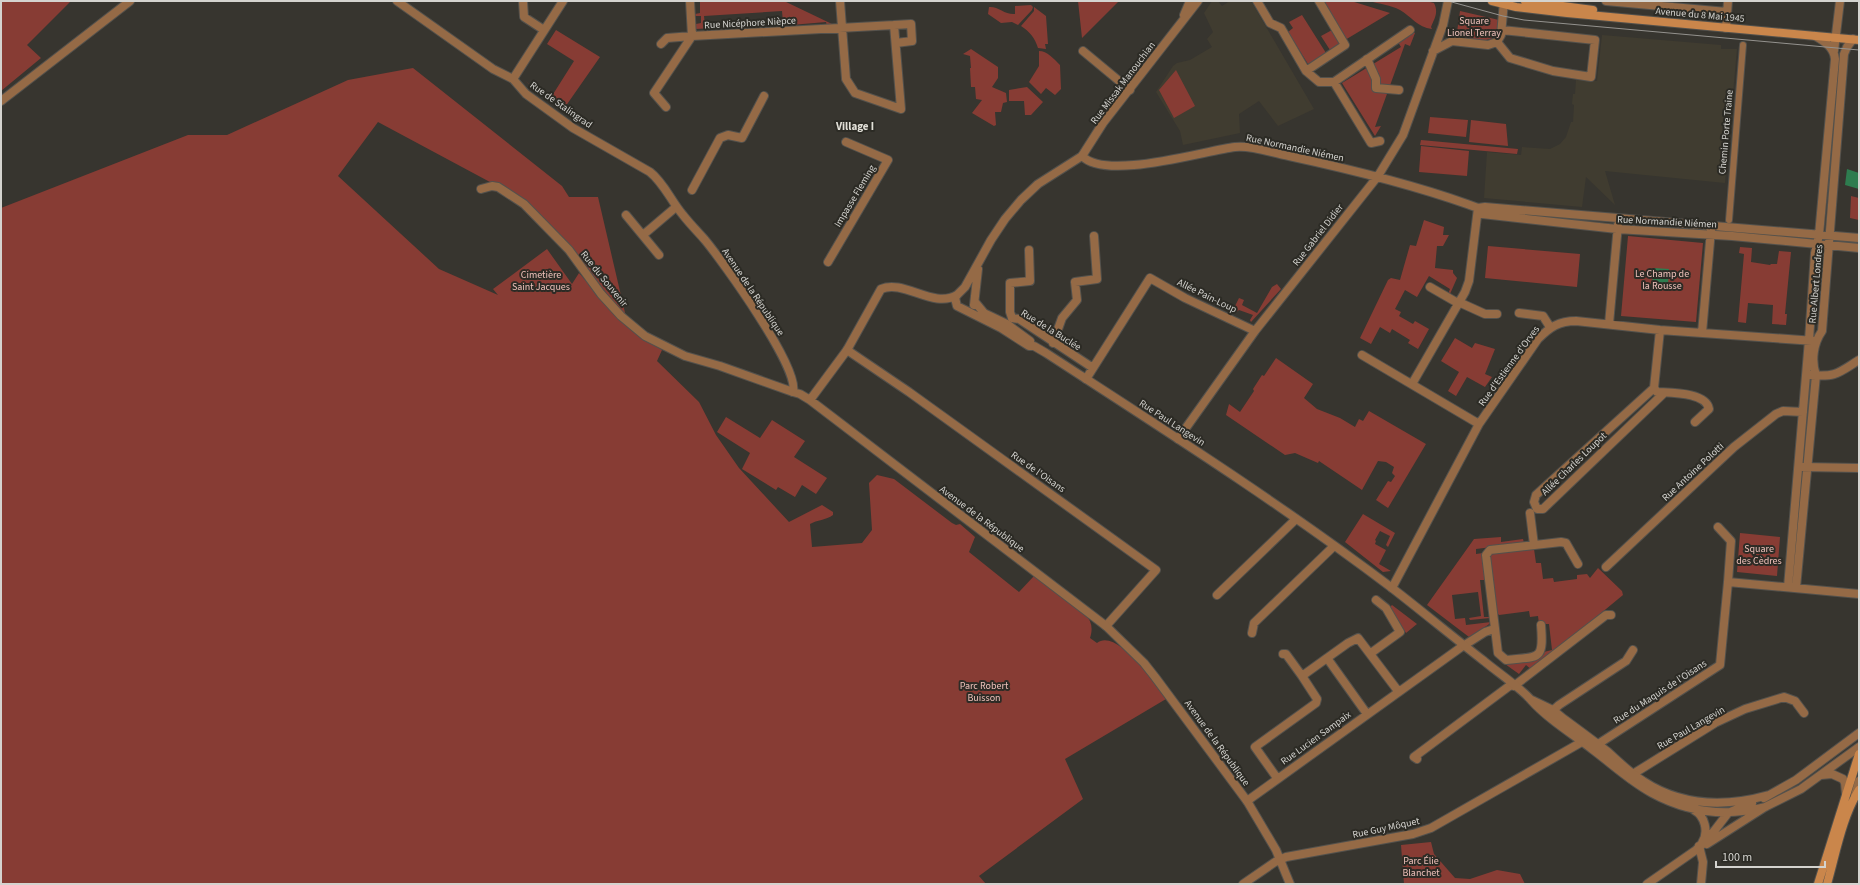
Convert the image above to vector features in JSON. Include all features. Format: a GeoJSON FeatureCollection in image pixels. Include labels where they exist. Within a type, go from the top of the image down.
{"type":"FeatureCollection","features":[{"type":"Feature","properties":{"kind":"main road","name":"Avenue du 8 Mai 1945"},"geometry":{"type":"LineString","coordinates":[[1492,1],[1574,14],[1726,25],[1838,38],[1857,37]]}},
{"type":"Feature","properties":{"kind":"main road","name":"Avenue du 8 Mai 1945"},"geometry":{"type":"LineString","coordinates":[[1529,1],[1838,38]]}},
{"type":"Feature","properties":{"kind":"main road"},"geometry":{"type":"LineString","coordinates":[[1827,884],[1850,797],[1859,754]]}},
{"type":"Feature","properties":{"kind":"main road"},"geometry":{"type":"LineString","coordinates":[[1818,884],[1850,797],[1859,790]]}},
{"type":"Feature","properties":{"kind":"street"},"geometry":{"type":"LineString","coordinates":[[1,101],[130,1]]}},
{"type":"Feature","properties":{"kind":"street","name":"Rue de Stalingrad"},"geometry":{"type":"LineString","coordinates":[[397,1],[493,69],[513,79],[526,94],[573,128],[650,172],[658,179]]}},
{"type":"Feature","properties":{"kind":"street"},"geometry":{"type":"LineString","coordinates":[[523,1],[524,17],[544,30]]}},
{"type":"Feature","properties":{"kind":"street"},"geometry":{"type":"LineString","coordinates":[[513,79],[563,1]]}},
{"type":"Feature","properties":{"kind":"street","name":"Rue Nicéphore Nièpce"},"geometry":{"type":"LineString","coordinates":[[690,1],[692,36],[911,24],[912,41],[896,43]]}},
{"type":"Feature","properties":{"kind":"street"},"geometry":{"type":"LineString","coordinates":[[840,1],[846,79],[855,94],[901,109],[894,26]]}},
{"type":"Feature","properties":{"kind":"street","name":"Rue Missak Manouchian"},"geometry":{"type":"LineString","coordinates":[[1181,23],[1190,1]]}},
{"type":"Feature","properties":{"kind":"street","name":"Rue Missak Manouchian"},"geometry":{"type":"LineString","coordinates":[[1082,156],[1104,124],[1198,1]]}},
{"type":"Feature","properties":{"kind":"street"},"geometry":{"type":"LineString","coordinates":[[1257,1],[1270,23],[1281,28],[1306,71],[1319,82],[1334,82],[1410,30]]}},
{"type":"Feature","properties":{"kind":"street"},"geometry":{"type":"LineString","coordinates":[[1306,71],[1345,45],[1319,1]]}},
{"type":"Feature","properties":{"kind":"street","name":"Avenue du 8 Mai 1945"},"geometry":{"type":"LineString","coordinates":[[1610,1],[1727,12]]}},
{"type":"Feature","properties":{"kind":"street"},"geometry":{"type":"LineString","coordinates":[[1726,25],[1728,1]]}},
{"type":"Feature","properties":{"kind":"street","name":"Rue Albert Londres"},"geometry":{"type":"LineString","coordinates":[[1792,587],[1807,467],[1816,375],[1813,367],[1812,341],[1816,244],[1819,235],[1834,51],[1838,38],[1840,1]]}},
{"type":"Feature","properties":{"kind":"street","name":"Rue Gabriel Didier"},"geometry":{"type":"LineString","coordinates":[[1178,440],[1255,331],[1378,176],[1403,135],[1443,25],[1446,2]]}},
{"type":"Feature","properties":{"kind":"street"},"geometry":{"type":"LineString","coordinates":[[1443,25],[1446,36],[1452,41],[1488,45],[1497,42],[1502,30],[1504,3]]}},
{"type":"Feature","properties":{"kind":"street"},"geometry":{"type":"LineString","coordinates":[[1497,42],[1510,58],[1526,64],[1553,71],[1591,77],[1596,40],[1502,30]]}},
{"type":"Feature","properties":{"kind":"street"},"geometry":{"type":"LineString","coordinates":[[661,44],[667,38],[692,36]]}},
{"type":"Feature","properties":{"kind":"street"},"geometry":{"type":"LineString","coordinates":[[666,107],[654,93],[692,36]]}},
{"type":"Feature","properties":{"kind":"street"},"geometry":{"type":"LineString","coordinates":[[1815,36],[1834,51]]}},
{"type":"Feature","properties":{"kind":"street"},"geometry":{"type":"LineString","coordinates":[[1838,38],[1845,51],[1857,37]]}},
{"type":"Feature","properties":{"kind":"street"},"geometry":{"type":"LineString","coordinates":[[1433,51],[1452,41]]}},
{"type":"Feature","properties":{"kind":"street","name":"Chemin Porte Traine"},"geometry":{"type":"LineString","coordinates":[[1732,228],[1743,45]]}},
{"type":"Feature","properties":{"kind":"street"},"geometry":{"type":"LineString","coordinates":[[1083,51],[1130,90]]}},
{"type":"Feature","properties":{"kind":"street","name":"Rue Albert Londres"},"geometry":{"type":"LineString","coordinates":[[1792,587],[1798,466],[1806,374],[1812,341],[1822,331],[1845,51]]}},
{"type":"Feature","properties":{"kind":"street"},"geometry":{"type":"LineString","coordinates":[[1367,60],[1376,79],[1376,88],[1399,90]]}},
{"type":"Feature","properties":{"kind":"street"},"geometry":{"type":"LineString","coordinates":[[1334,82],[1371,143],[1380,141]]}},
{"type":"Feature","properties":{"kind":"street"},"geometry":{"type":"LineString","coordinates":[[692,190],[720,138],[728,135],[742,138],[764,96]]}},
{"type":"Feature","properties":{"kind":"street","name":"Impasse Fleming"},"geometry":{"type":"LineString","coordinates":[[828,262],[888,160],[846,142]]}},
{"type":"Feature","properties":{"kind":"street","name":"Rue Normandie Niémen"},"geometry":{"type":"LineString","coordinates":[[1082,156],[1088,162],[1097,165],[1140,164],[1166,161],[1242,146],[1378,176],[1431,191],[1478,208],[1485,206],[1618,218],[1710,230]]}},
{"type":"Feature","properties":{"kind":"street"},"geometry":{"type":"LineString","coordinates":[[810,400],[847,350],[881,290],[893,288],[944,300],[958,293],[965,287],[990,240],[1021,200],[1038,184],[1082,156]]}},
{"type":"Feature","properties":{"kind":"street","name":"Avenue de la République"},"geometry":{"type":"LineString","coordinates":[[658,179],[676,207],[714,252],[772,337],[791,376],[794,385],[793,392],[810,400],[1106,626],[1144,663],[1156,677],[1247,801],[1269,836],[1290,884]]}},
{"type":"Feature","properties":{"kind":"street","name":"Rue du Souvenir"},"geometry":{"type":"LineString","coordinates":[[481,190],[492,186],[498,187],[524,204],[569,250],[606,299],[634,328],[645,336],[685,356],[720,366],[793,392]]}},
{"type":"Feature","properties":{"kind":"street"},"geometry":{"type":"LineString","coordinates":[[643,235],[676,207]]}},
{"type":"Feature","properties":{"kind":"street"},"geometry":{"type":"LineString","coordinates":[[1412,384],[1460,303],[1469,282],[1478,208]]}},
{"type":"Feature","properties":{"kind":"street","name":"Rue Normandie Niémen"},"geometry":{"type":"LineString","coordinates":[[1478,208],[1482,214],[1617,229],[1710,230],[1732,228],[1859,238]]}},
{"type":"Feature","properties":{"kind":"street"},"geometry":{"type":"LineString","coordinates":[[626,215],[659,255]]}},
{"type":"Feature","properties":{"kind":"street"},"geometry":{"type":"LineString","coordinates":[[1609,324],[1618,218]]}},
{"type":"Feature","properties":{"kind":"street","name":"Rue Normandie Niémen"},"geometry":{"type":"LineString","coordinates":[[1732,228],[1816,244],[1859,248]]}},
{"type":"Feature","properties":{"kind":"street"},"geometry":{"type":"LineString","coordinates":[[1702,333],[1710,230]]}},
{"type":"Feature","properties":{"kind":"street"},"geometry":{"type":"LineString","coordinates":[[1053,343],[1062,318],[1077,300],[1075,282],[1097,279],[1094,236]]}},
{"type":"Feature","properties":{"kind":"street"},"geometry":{"type":"LineString","coordinates":[[1007,323],[1010,312],[1010,283],[1030,281],[1029,250]]}},
{"type":"Feature","properties":{"kind":"street"},"geometry":{"type":"LineString","coordinates":[[935,298],[962,309],[972,307],[975,299],[976,277],[980,261]]}},
{"type":"Feature","properties":{"kind":"street","name":"Allée Pain-Loup"},"geometry":{"type":"LineString","coordinates":[[1093,368],[1150,278],[1185,298],[1255,331]]}},
{"type":"Feature","properties":{"kind":"street"},"geometry":{"type":"LineString","coordinates":[[1430,287],[1456,302],[1485,314],[1497,314]]}},
{"type":"Feature","properties":{"kind":"street"},"geometry":{"type":"LineString","coordinates":[[958,293],[970,291],[975,299]]}},
{"type":"Feature","properties":{"kind":"street"},"geometry":{"type":"LineString","coordinates":[[958,293],[956,302],[962,309]]}},
{"type":"Feature","properties":{"kind":"street","name":"Rue Paul Langevin"},"geometry":{"type":"LineString","coordinates":[[975,299],[984,313],[1007,323],[1030,340],[1034,346],[1296,519],[1392,588],[1531,700],[1595,746],[1632,777],[1664,799],[1692,808],[1728,813],[1745,812],[1765,807]]}},
{"type":"Feature","properties":{"kind":"street","name":"Rue Paul Langevin"},"geometry":{"type":"LineString","coordinates":[[962,309],[1007,323]]}},
{"type":"Feature","properties":{"kind":"street"},"geometry":{"type":"LineString","coordinates":[[1518,313],[1543,316],[1550,327]]}},
{"type":"Feature","properties":{"kind":"street","name":"Rue de la Buclée"},"geometry":{"type":"LineString","coordinates":[[1007,323],[1019,319],[1053,343],[1093,368]]}},
{"type":"Feature","properties":{"kind":"street","name":"Rue d'Estienne d'Orves"},"geometry":{"type":"LineString","coordinates":[[1392,588],[1479,424],[1538,340],[1550,327],[1568,322],[1609,324],[1660,330],[1812,341]]}},
{"type":"Feature","properties":{"kind":"street"},"geometry":{"type":"LineString","coordinates":[[1660,330],[1654,388],[1657,392],[1694,396],[1709,405],[1709,409],[1695,422]]}},
{"type":"Feature","properties":{"kind":"street","name":"Rue de l'Oisans"},"geometry":{"type":"LineString","coordinates":[[847,350],[909,392],[1156,570],[1106,626]]}},
{"type":"Feature","properties":{"kind":"street"},"geometry":{"type":"LineString","coordinates":[[1362,355],[1479,424]]}},
{"type":"Feature","properties":{"kind":"street"},"geometry":{"type":"LineString","coordinates":[[1806,374],[1831,376],[1837,374],[1859,360]]}},
{"type":"Feature","properties":{"kind":"street"},"geometry":{"type":"LineString","coordinates":[[1086,379],[1093,368]]}},
{"type":"Feature","properties":{"kind":"street","name":"Allée Charles Loupot"},"geometry":{"type":"LineString","coordinates":[[1654,388],[1536,495],[1534,502],[1536,509],[1543,509],[1664,393]]}},
{"type":"Feature","properties":{"kind":"street","name":"Rue Antoine Polotti"},"geometry":{"type":"LineString","coordinates":[[1606,568],[1734,447],[1776,414],[1783,411],[1803,412]]}},
{"type":"Feature","properties":{"kind":"street"},"geometry":{"type":"LineString","coordinates":[[1798,466],[1859,468]]}},
{"type":"Feature","properties":{"kind":"street"},"geometry":{"type":"LineString","coordinates":[[1530,513],[1534,545]]}},
{"type":"Feature","properties":{"kind":"street"},"geometry":{"type":"LineString","coordinates":[[1217,594],[1296,519]]}},
{"type":"Feature","properties":{"kind":"street"},"geometry":{"type":"LineString","coordinates":[[1718,527],[1731,540],[1728,582],[1859,594]]}},
{"type":"Feature","properties":{"kind":"street"},"geometry":{"type":"LineString","coordinates":[[1541,625],[1543,645],[1541,652],[1536,657],[1506,660],[1498,654],[1486,555],[1490,550],[1561,542],[1566,543],[1578,564]]}},
{"type":"Feature","properties":{"kind":"street"},"geometry":{"type":"LineString","coordinates":[[1252,633],[1254,623],[1334,546]]}},
{"type":"Feature","properties":{"kind":"street","name":"Rue du Maquis de l'Oisans"},"geometry":{"type":"LineString","coordinates":[[1595,746],[1720,665],[1728,582]]}},
{"type":"Feature","properties":{"kind":"street"},"geometry":{"type":"LineString","coordinates":[[1371,653],[1400,632],[1386,608],[1376,600]]}},
{"type":"Feature","properties":{"kind":"street"},"geometry":{"type":"LineString","coordinates":[[1417,759],[1414,757],[1606,615],[1611,615]]}},
{"type":"Feature","properties":{"kind":"street"},"geometry":{"type":"LineString","coordinates":[[1463,645],[1494,629]]}},
{"type":"Feature","properties":{"kind":"street"},"geometry":{"type":"LineString","coordinates":[[1302,676],[1355,638],[1361,639],[1398,691]]}},
{"type":"Feature","properties":{"kind":"street","name":"Rue Lucien Sampaix"},"geometry":{"type":"LineString","coordinates":[[1247,801],[1463,645]]}},
{"type":"Feature","properties":{"kind":"street"},"geometry":{"type":"LineString","coordinates":[[1550,713],[1626,661],[1633,650]]}},
{"type":"Feature","properties":{"kind":"street","name":"Rue Lucien Sampaix"},"geometry":{"type":"LineString","coordinates":[[1277,778],[1255,747],[1316,703],[1317,699],[1286,654],[1283,654]]}},
{"type":"Feature","properties":{"kind":"street","name":"Rue Lucien Sampaix"},"geometry":{"type":"LineString","coordinates":[[1327,658],[1367,714]]}},
{"type":"Feature","properties":{"kind":"street","name":"Rue Paul Langevin"},"geometry":{"type":"LineString","coordinates":[[1632,777],[1715,723],[1745,709],[1784,697],[1795,701],[1804,713]]}},
{"type":"Feature","properties":{"kind":"street"},"geometry":{"type":"LineString","coordinates":[[1699,848],[1728,813],[1759,801],[1796,780],[1859,733]]}},
{"type":"Feature","properties":{"kind":"street","name":"Rue Guy Môquet"},"geometry":{"type":"LineString","coordinates":[[1245,884],[1280,859],[1407,836],[1431,828],[1586,740]]}},
{"type":"Feature","properties":{"kind":"street"},"geometry":{"type":"LineString","coordinates":[[1847,742],[1859,744]]}},
{"type":"Feature","properties":{"kind":"street"},"geometry":{"type":"LineString","coordinates":[[1647,884],[1699,848],[1765,807],[1787,797],[1821,775],[1859,747]]}},
{"type":"Feature","properties":{"kind":"street"},"geometry":{"type":"LineString","coordinates":[[1821,775],[1832,774],[1843,779],[1850,797]]}},
{"type":"Feature","properties":{"kind":"street","name":"Rue Paul Langevin"},"geometry":{"type":"LineString","coordinates":[[1632,777],[1671,795],[1701,802],[1714,803],[1753,799],[1769,795]]}},
{"type":"Feature","properties":{"kind":"street"},"geometry":{"type":"LineString","coordinates":[[1850,797],[1859,781]]}},
{"type":"Feature","properties":{"kind":"street"},"geometry":{"type":"LineString","coordinates":[[1714,803],[1722,805],[1728,813],[1730,824],[1716,838]]}},
{"type":"Feature","properties":{"kind":"street"},"geometry":{"type":"LineString","coordinates":[[1692,808],[1702,817],[1705,828],[1704,839],[1699,848],[1703,862],[1701,884]]}},
{"type":"Feature","properties":{"kind":"shaded area"},"geometry":{"type":"Polygon","coordinates":[[[1212,1],[1218,1],[1222,6],[1230,1],[1251,1],[1314,109],[1278,126],[1259,101],[1239,114],[1240,133],[1183,145],[1180,131],[1156,92],[1173,66],[1177,63],[1190,60],[1212,47],[1207,39],[1213,32],[1204,13],[1212,1]]]}},
{"type":"Feature","properties":{"kind":"shaded area"},"geometry":{"type":"Polygon","coordinates":[[[1602,35],[1721,45],[1721,49],[1737,49],[1725,183],[1605,171],[1615,205],[1586,177],[1582,207],[1484,198],[1487,152],[1521,155],[1522,147],[1550,149],[1560,144],[1566,137],[1571,122],[1573,122],[1574,105],[1572,104],[1573,94],[1575,94],[1576,80],[1597,81],[1602,35]]]}},
{"type":"Feature","properties":{"kind":"shaded area"},"geometry":{"type":"Polygon","coordinates":[[[1847,169],[1859,173],[1859,189],[1845,185],[1847,169]]]}},
{"type":"Feature","properties":{"kind":"shaded area"},"geometry":{"type":"Polygon","coordinates":[[[1654,268],[1669,269],[1668,285],[1652,283],[1654,268]]]}},
{"type":"Feature","properties":{"kind":"green space"},"geometry":{"type":"Polygon","coordinates":[[[1,1],[71,1],[27,45],[41,58],[1,91],[1,1]]]}},
{"type":"Feature","properties":{"kind":"green space"},"geometry":{"type":"Polygon","coordinates":[[[700,1],[784,1],[832,24],[833,27],[827,27],[826,22],[791,25],[783,23],[782,11],[704,16],[705,26],[713,26],[713,28],[696,29],[696,24],[701,23],[701,16],[695,16],[695,14],[700,13],[700,1]]]}},
{"type":"Feature","properties":{"kind":"green space"},"geometry":{"type":"Polygon","coordinates":[[[1078,1],[1119,1],[1082,38],[1078,1]]]}},
{"type":"Feature","properties":{"kind":"green space"},"geometry":{"type":"Polygon","coordinates":[[[1321,1],[1351,1],[1390,13],[1345,40],[1321,1]]]}},
{"type":"Feature","properties":{"kind":"green space"},"geometry":{"type":"Polygon","coordinates":[[[1369,1],[1426,1],[1434,3],[1436,13],[1431,27],[1432,29],[1418,24],[1396,8],[1369,1]]]}},
{"type":"Feature","properties":{"kind":"green space"},"geometry":{"type":"Polygon","coordinates":[[[1031,5],[1033,7],[1032,10],[1018,25],[1012,22],[1001,23],[988,14],[989,7],[1015,14],[1015,6],[1031,5]]]}},
{"type":"Feature","properties":{"kind":"green space"},"geometry":{"type":"Polygon","coordinates":[[[1034,7],[1046,16],[1048,44],[1045,44],[1046,49],[1038,48],[1032,36],[1021,26],[1034,11],[1034,7]]]}},
{"type":"Feature","properties":{"kind":"green space","name":"Square Lionel Terray"},"geometry":{"type":"Polygon","coordinates":[[[1460,11],[1499,20],[1498,29],[1493,38],[1486,40],[1456,39],[1460,11]]]}},
{"type":"Feature","properties":{"kind":"green space"},"geometry":{"type":"Polygon","coordinates":[[[1302,15],[1326,53],[1308,64],[1288,32],[1293,28],[1289,22],[1302,15]]]}},
{"type":"Feature","properties":{"kind":"green space"},"geometry":{"type":"Polygon","coordinates":[[[556,30],[600,57],[563,110],[524,80],[550,99],[574,61],[547,44],[556,30]]]}},
{"type":"Feature","properties":{"kind":"green space"},"geometry":{"type":"Polygon","coordinates":[[[1332,30],[1340,44],[1330,50],[1321,36],[1332,30]]]}},
{"type":"Feature","properties":{"kind":"green space"},"geometry":{"type":"Polygon","coordinates":[[[1413,32],[1415,33],[1410,46],[1405,44],[1375,127],[1381,126],[1375,136],[1342,83],[1401,47],[1398,42],[1413,32]]]}},
{"type":"Feature","properties":{"kind":"green space"},"geometry":{"type":"Polygon","coordinates":[[[971,49],[998,67],[998,78],[992,87],[1006,93],[1007,102],[1003,103],[1001,112],[995,112],[996,125],[994,126],[972,113],[982,100],[976,99],[975,87],[971,87],[970,56],[963,54],[971,49]]]}},
{"type":"Feature","properties":{"kind":"green space"},"geometry":{"type":"Polygon","coordinates":[[[1039,51],[1048,54],[1060,65],[1061,89],[1055,95],[1046,88],[1041,94],[1029,82],[1039,66],[1039,51]]]}},
{"type":"Feature","properties":{"kind":"green space"},"geometry":{"type":"Polygon","coordinates":[[[413,68],[562,186],[569,197],[598,197],[626,317],[561,238],[527,202],[378,122],[338,176],[439,269],[498,295],[493,289],[547,249],[572,284],[579,273],[622,321],[662,350],[657,361],[699,402],[716,435],[739,468],[789,522],[822,505],[833,512],[833,515],[830,517],[810,524],[812,547],[862,543],[872,530],[869,483],[877,475],[894,479],[952,523],[956,525],[960,524],[975,537],[969,552],[1019,592],[1034,576],[1085,614],[1091,625],[1090,638],[1097,643],[1105,640],[1115,643],[1125,650],[1136,660],[1166,699],[1065,759],[1083,799],[979,876],[986,884],[1,884],[1,208],[188,135],[227,135],[348,80],[413,68]]]}},
{"type":"Feature","properties":{"kind":"green space"},"geometry":{"type":"Polygon","coordinates":[[[1176,70],[1195,106],[1174,118],[1159,90],[1176,70]]]}},
{"type":"Feature","properties":{"kind":"green space"},"geometry":{"type":"Polygon","coordinates":[[[1027,87],[1043,102],[1031,115],[1025,115],[1024,101],[1009,101],[1009,90],[1027,87]]]}},
{"type":"Feature","properties":{"kind":"green space"},"geometry":{"type":"Polygon","coordinates":[[[1430,117],[1468,120],[1466,137],[1428,133],[1430,117]]]}},
{"type":"Feature","properties":{"kind":"green space"},"geometry":{"type":"Polygon","coordinates":[[[1471,120],[1506,124],[1508,146],[1469,142],[1471,120]]]}},
{"type":"Feature","properties":{"kind":"green space"},"geometry":{"type":"Polygon","coordinates":[[[1421,140],[1518,149],[1517,154],[1420,145],[1421,140]]]}},
{"type":"Feature","properties":{"kind":"green space"},"geometry":{"type":"Polygon","coordinates":[[[1421,146],[1469,151],[1467,176],[1419,172],[1421,146]]]}},
{"type":"Feature","properties":{"kind":"green space"},"geometry":{"type":"Polygon","coordinates":[[[1851,196],[1859,198],[1859,220],[1850,218],[1851,196]]]}},
{"type":"Feature","properties":{"kind":"green space"},"geometry":{"type":"Polygon","coordinates":[[[1424,220],[1444,227],[1443,235],[1449,235],[1443,246],[1437,246],[1435,268],[1453,270],[1453,273],[1457,278],[1450,294],[1448,294],[1450,289],[1429,276],[1417,297],[1405,290],[1395,309],[1401,312],[1399,316],[1413,324],[1415,321],[1429,329],[1418,349],[1408,343],[1410,340],[1392,329],[1390,333],[1380,327],[1371,344],[1360,338],[1388,280],[1391,278],[1400,280],[1410,245],[1416,246],[1424,220]]]}},
{"type":"Feature","properties":{"kind":"green space","name":"Le Champ de la Rousse"},"geometry":{"type":"Polygon","coordinates":[[[1628,236],[1703,243],[1696,322],[1621,316],[1628,236]]]}},
{"type":"Feature","properties":{"kind":"green space"},"geometry":{"type":"Polygon","coordinates":[[[1488,246],[1580,254],[1577,287],[1485,278],[1488,246]]]}},
{"type":"Feature","properties":{"kind":"green space"},"geometry":{"type":"Polygon","coordinates":[[[1740,247],[1752,248],[1751,262],[1770,265],[1777,264],[1779,251],[1791,252],[1785,314],[1787,314],[1786,325],[1772,324],[1773,305],[1748,303],[1746,323],[1738,322],[1744,254],[1739,253],[1740,247]]]}},
{"type":"Feature","properties":{"kind":"green space"},"geometry":{"type":"Polygon","coordinates":[[[1277,284],[1281,289],[1251,322],[1250,320],[1253,315],[1239,310],[1235,313],[1232,312],[1239,298],[1244,300],[1242,305],[1257,313],[1272,287],[1277,284]]]}},
{"type":"Feature","properties":{"kind":"green space"},"geometry":{"type":"Polygon","coordinates":[[[1455,338],[1472,348],[1475,343],[1495,349],[1485,374],[1492,377],[1485,387],[1467,377],[1456,396],[1448,391],[1459,372],[1441,361],[1455,338]]]}},
{"type":"Feature","properties":{"kind":"green space"},"geometry":{"type":"Polygon","coordinates":[[[1276,358],[1313,384],[1304,398],[1317,409],[1340,418],[1355,427],[1359,419],[1363,421],[1369,411],[1426,444],[1388,508],[1376,500],[1388,481],[1391,482],[1395,476],[1392,473],[1394,467],[1386,462],[1378,461],[1362,490],[1319,461],[1318,463],[1295,453],[1285,455],[1226,415],[1229,404],[1240,412],[1254,391],[1253,389],[1262,375],[1264,376],[1276,358]]]}},
{"type":"Feature","properties":{"kind":"green space"},"geometry":{"type":"Polygon","coordinates":[[[726,417],[760,438],[772,420],[805,441],[794,457],[827,478],[816,494],[802,485],[795,497],[778,487],[776,490],[742,469],[750,453],[717,432],[726,417]]]}},
{"type":"Feature","properties":{"kind":"green space"},"geometry":{"type":"Polygon","coordinates":[[[1363,514],[1395,533],[1388,547],[1386,545],[1390,536],[1380,531],[1375,540],[1375,544],[1386,550],[1379,564],[1391,571],[1383,572],[1345,542],[1363,514]]]}},
{"type":"Feature","properties":{"kind":"green space","name":"Square des Cèdres"},"geometry":{"type":"Polygon","coordinates":[[[1740,533],[1780,537],[1777,576],[1737,572],[1740,533]]]}},
{"type":"Feature","properties":{"kind":"green space"},"geometry":{"type":"Polygon","coordinates":[[[1501,537],[1501,542],[1523,539],[1524,543],[1476,549],[1476,554],[1483,553],[1486,580],[1480,580],[1484,617],[1490,618],[1470,620],[1469,618],[1481,616],[1478,592],[1452,595],[1455,619],[1465,618],[1466,625],[1491,622],[1469,637],[1427,605],[1474,539],[1501,537]]]}},
{"type":"Feature","properties":{"kind":"green space"},"geometry":{"type":"Polygon","coordinates":[[[1534,549],[1536,563],[1541,563],[1543,579],[1553,578],[1554,582],[1577,579],[1577,575],[1587,574],[1590,578],[1598,568],[1622,591],[1623,595],[1532,670],[1526,665],[1519,674],[1505,664],[1506,661],[1552,650],[1549,624],[1539,624],[1538,616],[1530,617],[1529,611],[1499,615],[1497,613],[1490,556],[1493,553],[1534,549]]]}},
{"type":"Feature","properties":{"kind":"green space"},"geometry":{"type":"Polygon","coordinates":[[[1392,605],[1417,624],[1406,633],[1389,608],[1392,605]]]}},
{"type":"Feature","properties":{"kind":"green space","name":"Parc Élie Blanchet"},"geometry":{"type":"Polygon","coordinates":[[[1431,842],[1434,854],[1455,878],[1470,879],[1497,870],[1520,874],[1525,884],[1404,884],[1401,845],[1431,842]]]}},
{"type":"Feature","properties":{"kind":"tram line"},"geometry":{"type":"LineString","coordinates":[[1448,1],[1503,16],[1524,20],[1859,50]]}},
{"type":"Feature","properties":{"kind":"district","name":"Village I"},"geometry":{"type":"Point","coordinates":[855,126]}},
{"type":"Feature","properties":{"kind":"park label","name":"Cimetière Saint Jacques"},"geometry":{"type":"Point","coordinates":[541,280]}},
{"type":"Feature","properties":{"kind":"park label","name":"Parc Robert Buisson"},"geometry":{"type":"Point","coordinates":[984,692]}}]}
